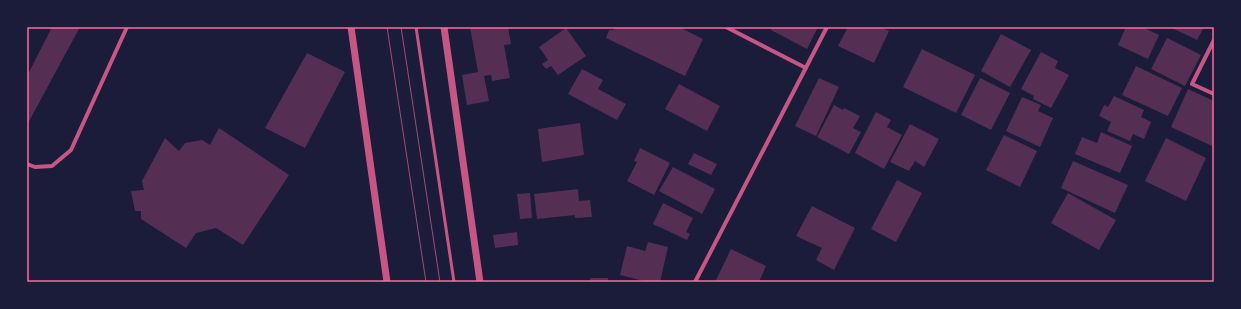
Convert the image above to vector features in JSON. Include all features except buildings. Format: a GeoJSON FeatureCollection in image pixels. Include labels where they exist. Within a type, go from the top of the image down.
{"type":"FeatureCollection","features":[{"type":"Feature","properties":{"kind":"street"},"geometry":{"type":"LineString","coordinates":[[27,164],[35,167],[52,166],[71,150],[127,27]]}},
{"type":"Feature","properties":{"kind":"street"},"geometry":{"type":"LineString","coordinates":[[351,27],[387,282]]}},
{"type":"Feature","properties":{"kind":"street"},"geometry":{"type":"LineString","coordinates":[[444,27],[480,282]]}},
{"type":"Feature","properties":{"kind":"street"},"geometry":{"type":"LineString","coordinates":[[726,27],[806,68]]}},
{"type":"Feature","properties":{"kind":"street"},"geometry":{"type":"LineString","coordinates":[[695,282],[827,27]]}},
{"type":"Feature","properties":{"kind":"street"},"geometry":{"type":"LineString","coordinates":[[1214,40],[1192,84],[1214,94]]}},
{"type":"Feature","properties":{"kind":"lane"},"geometry":{"type":"LineString","coordinates":[[416,27],[454,282]]}},
{"type":"Feature","properties":{"kind":"tram line"},"geometry":{"type":"LineString","coordinates":[[387,27],[426,282]]}},
{"type":"Feature","properties":{"kind":"tram line"},"geometry":{"type":"LineString","coordinates":[[401,27],[440,282]]}}]}
